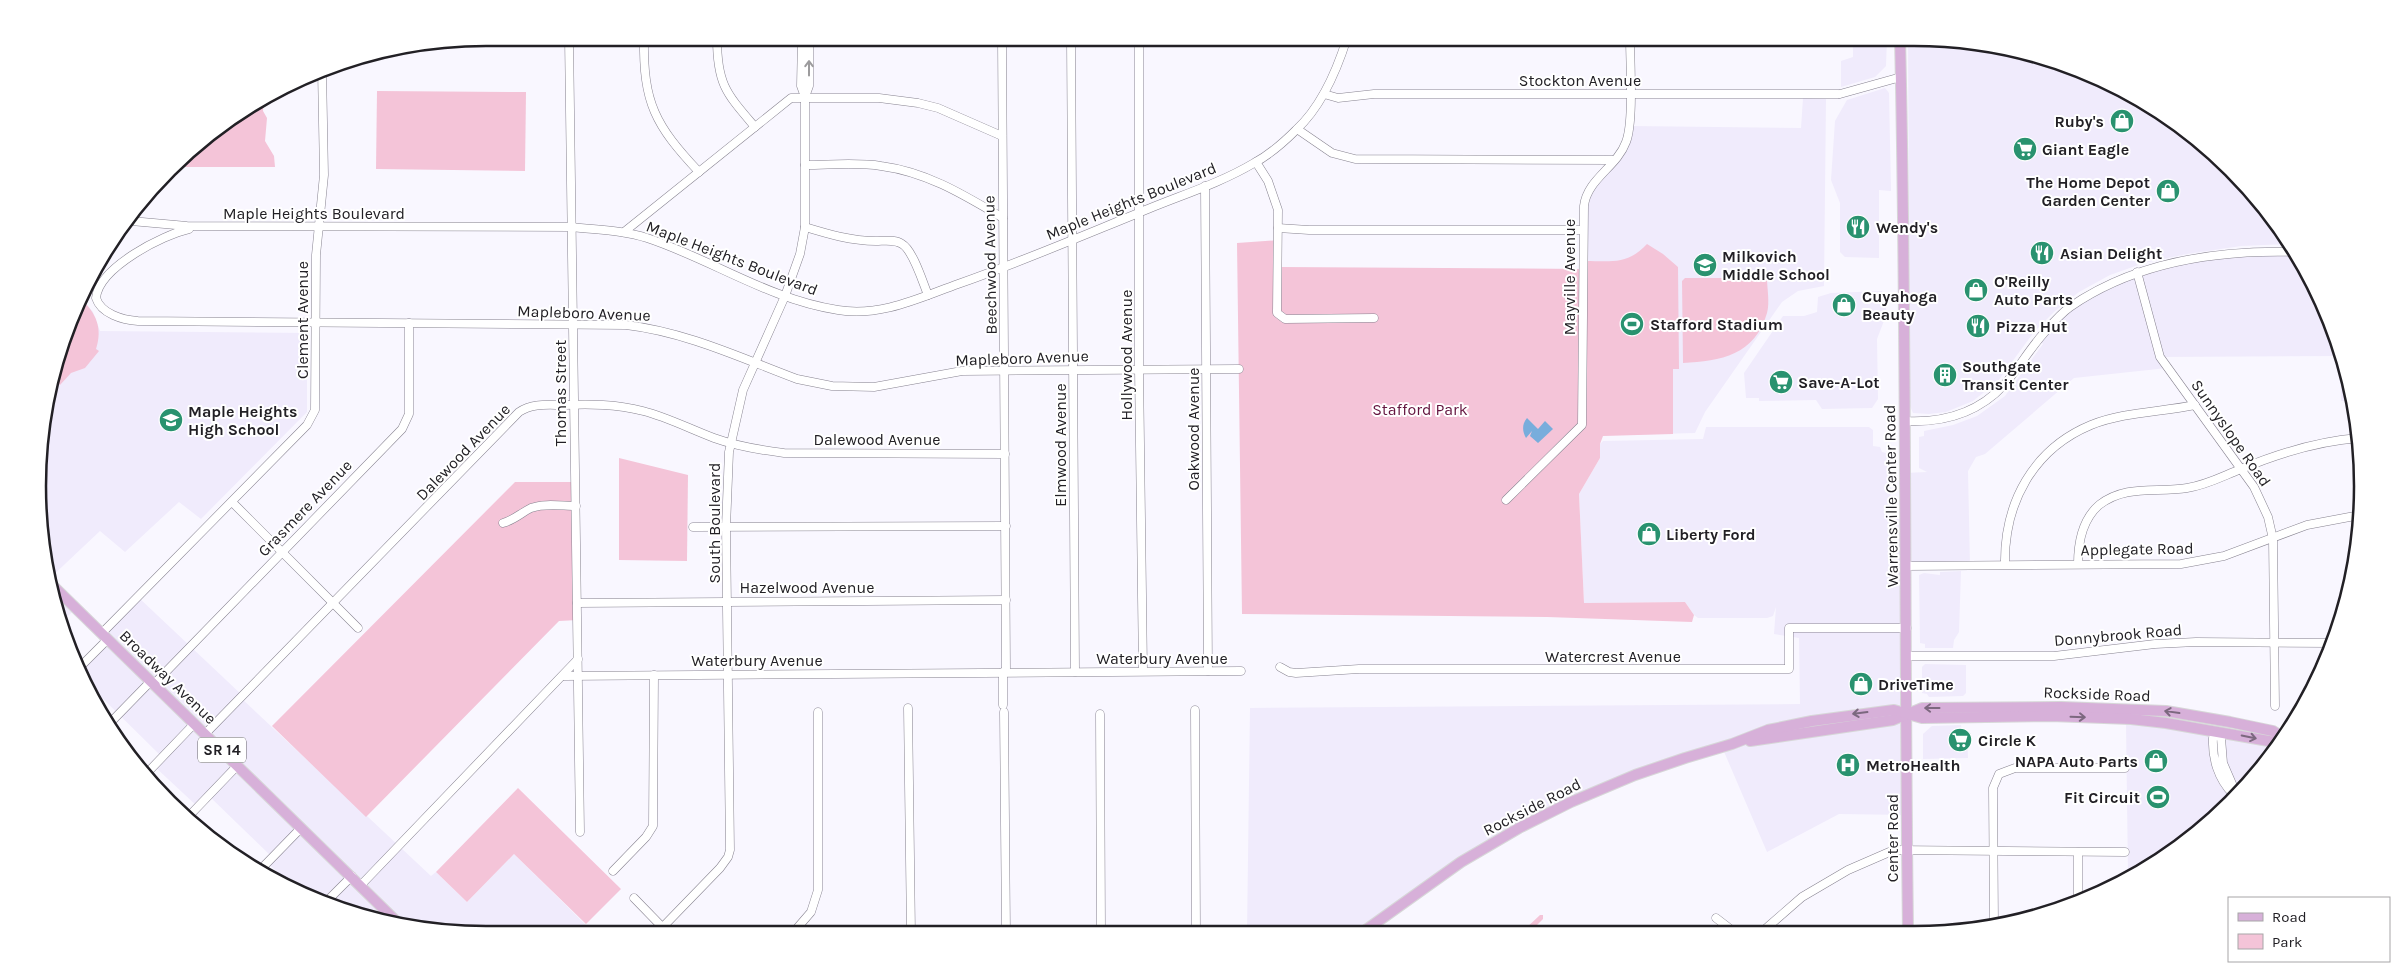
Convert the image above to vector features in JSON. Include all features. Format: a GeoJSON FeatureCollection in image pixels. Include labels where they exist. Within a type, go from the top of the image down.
{"type":"FeatureCollection","features":[{"type":"Feature","properties":{"kind":"main road","name":"Warrensville Center Road"},"geometry":{"type":"LineString","coordinates":[[1900,46],[1907,566],[1907,715]]}},
{"type":"Feature","properties":{"kind":"main road","name":"Broadway Avenue"},"geometry":{"type":"LineString","coordinates":[[59,592],[390,915]]}},
{"type":"Feature","properties":{"kind":"main road","name":"Rockside Road"},"geometry":{"type":"LineString","coordinates":[[1907,715],[1922,708],[2110,708],[2166,711],[2220,719],[2277,734]]}},
{"type":"Feature","properties":{"kind":"main road","name":"Rockside Road"},"geometry":{"type":"LineString","coordinates":[[1371,926],[1441,874],[1528,824],[1584,796],[1635,775],[1732,744],[1768,730],[1812,720],[1894,710],[1922,718],[2051,716],[2132,719],[2272,742]]}},
{"type":"Feature","properties":{"kind":"main road","name":"Center Road"},"geometry":{"type":"LineString","coordinates":[[1907,715],[1908,926]]}},
{"type":"Feature","properties":{"kind":"street","name":"Thomas Street"},"geometry":{"type":"LineString","coordinates":[[569,46],[580,832]]}},
{"type":"Feature","properties":{"kind":"street"},"geometry":{"type":"LineString","coordinates":[[644,46],[646,84],[660,125],[673,145],[699,172]]}},
{"type":"Feature","properties":{"kind":"street"},"geometry":{"type":"LineString","coordinates":[[717,46],[718,69],[721,82],[730,98],[755,127]]}},
{"type":"Feature","properties":{"kind":"street","name":"South Boulevard"},"geometry":{"type":"LineString","coordinates":[[665,926],[720,868],[728,857],[729,674],[726,527],[730,442],[743,390],[785,296],[800,254],[804,228],[805,165],[805,97],[801,86],[802,46]]}},
{"type":"Feature","properties":{"kind":"street","name":"South Boulevard"},"geometry":{"type":"LineString","coordinates":[[805,97],[809,86],[809,46]]}},
{"type":"Feature","properties":{"kind":"street","name":"Beechwood Avenue"},"geometry":{"type":"LineString","coordinates":[[1002,46],[1006,526],[1004,708],[1006,926]]}},
{"type":"Feature","properties":{"kind":"street","name":"Elmwood Avenue"},"geometry":{"type":"LineString","coordinates":[[1071,46],[1075,672]]}},
{"type":"Feature","properties":{"kind":"street","name":"Hollywood Avenue"},"geometry":{"type":"LineString","coordinates":[[1139,46],[1139,369],[1143,671]]}},
{"type":"Feature","properties":{"kind":"street","name":"Maple Heights Boulevard"},"geometry":{"type":"LineString","coordinates":[[135,221],[204,226],[572,227],[624,232],[648,238],[785,296],[839,311],[886,309],[1004,268],[1205,186],[1256,162],[1297,130],[1324,94],[1344,46]]}},
{"type":"Feature","properties":{"kind":"street","name":"Mayville Avenue"},"geometry":{"type":"LineString","coordinates":[[1506,500],[1582,425],[1583,230],[1585,198],[1594,183],[1614,160],[1626,142],[1630,94],[1630,46]]}},
{"type":"Feature","properties":{"kind":"street","name":"Stockton Avenue"},"geometry":{"type":"LineString","coordinates":[[1324,94],[1338,98],[1374,94],[1839,94],[1901,77]]}},
{"type":"Feature","properties":{"kind":"street","name":"Clement Avenue"},"geometry":{"type":"LineString","coordinates":[[84,662],[105,636],[307,425],[313,416],[315,410],[316,255],[324,175],[322,78]]}},
{"type":"Feature","properties":{"kind":"street"},"geometry":{"type":"LineString","coordinates":[[624,232],[791,98],[898,99],[918,102],[938,108],[1002,136]]}},
{"type":"Feature","properties":{"kind":"street"},"geometry":{"type":"LineString","coordinates":[[1297,130],[1332,153],[1355,158],[1614,160]]}},
{"type":"Feature","properties":{"kind":"street"},"geometry":{"type":"LineString","coordinates":[[1256,162],[1268,180],[1275,198],[1278,228],[1277,313],[1280,317],[1284,319],[1374,318]]}},
{"type":"Feature","properties":{"kind":"street"},"geometry":{"type":"LineString","coordinates":[[805,165],[880,165],[917,173],[954,189],[1003,218]]}},
{"type":"Feature","properties":{"kind":"street","name":"Oakwood Avenue"},"geometry":{"type":"LineString","coordinates":[[1205,186],[1208,671]]}},
{"type":"Feature","properties":{"kind":"street","name":"Mapleboro Avenue"},"geometry":{"type":"LineString","coordinates":[[204,226],[176,233],[147,246],[122,263],[96,294],[98,302],[112,314],[130,320],[626,325],[665,330],[815,383],[856,387],[874,387],[962,372],[1005,370],[1239,369]]}},
{"type":"Feature","properties":{"kind":"street"},"geometry":{"type":"LineString","coordinates":[[804,228],[836,236],[865,240],[892,240],[903,244],[910,253],[928,295]]}},
{"type":"Feature","properties":{"kind":"street"},"geometry":{"type":"LineString","coordinates":[[1278,228],[1309,230],[1583,230]]}},
{"type":"Feature","properties":{"kind":"street"},"geometry":{"type":"LineString","coordinates":[[1905,421],[1940,420],[1960,415],[1976,407],[2005,384],[2033,345],[2068,308],[2113,282],[2158,266],[2242,253],[2286,252]]}},
{"type":"Feature","properties":{"kind":"street","name":"Sunnyslope Road"},"geometry":{"type":"LineString","coordinates":[[2137,272],[2160,357],[2254,487],[2262,502],[2274,539],[2275,706]]}},
{"type":"Feature","properties":{"kind":"street","name":"Grasmere Avenue"},"geometry":{"type":"LineString","coordinates":[[114,720],[282,552],[406,422],[409,414],[409,323]]}},
{"type":"Feature","properties":{"kind":"street","name":"Dalewood Avenue"},"geometry":{"type":"LineString","coordinates":[[205,734],[334,604],[519,412],[527,407],[574,404],[610,405],[645,411],[730,442],[784,453],[1004,454]]}},
{"type":"Feature","properties":{"kind":"street"},"geometry":{"type":"LineString","coordinates":[[2005,564],[2005,539],[2012,506],[2029,474],[2051,449],[2067,437],[2091,424],[2113,418],[2195,405]]}},
{"type":"Feature","properties":{"kind":"street"},"geometry":{"type":"LineString","coordinates":[[2078,564],[2079,547],[2086,522],[2092,513],[2107,500],[2134,490],[2179,489],[2203,485],[2278,455],[2351,439]]}},
{"type":"Feature","properties":{"kind":"street"},"geometry":{"type":"LineString","coordinates":[[232,502],[358,628]]}},
{"type":"Feature","properties":{"kind":"street"},"geometry":{"type":"LineString","coordinates":[[503,522],[512,520],[539,506],[576,506]]}},
{"type":"Feature","properties":{"kind":"street","name":"Applegate Road"},"geometry":{"type":"LineString","coordinates":[[1907,566],[2181,564],[2224,556],[2274,539],[2307,525],[2353,516]]}},
{"type":"Feature","properties":{"kind":"street"},"geometry":{"type":"LineString","coordinates":[[693,527],[1006,526]]}},
{"type":"Feature","properties":{"kind":"street","name":"Hazelwood Avenue"},"geometry":{"type":"LineString","coordinates":[[577,604],[1006,600]]}},
{"type":"Feature","properties":{"kind":"street","name":"Watercrest Avenue"},"geometry":{"type":"LineString","coordinates":[[1280,667],[1289,672],[1296,673],[1358,670],[1788,670],[1789,628],[1907,628]]}},
{"type":"Feature","properties":{"kind":"street","name":"Donnybrook Road"},"geometry":{"type":"LineString","coordinates":[[1907,656],[2054,656],[2155,644],[2324,643]]}},
{"type":"Feature","properties":{"kind":"street"},"geometry":{"type":"LineString","coordinates":[[361,885],[564,676],[578,659]]}},
{"type":"Feature","properties":{"kind":"street","name":"Waterbury Avenue"},"geometry":{"type":"LineString","coordinates":[[564,676],[1241,671]]}},
{"type":"Feature","properties":{"kind":"street"},"geometry":{"type":"LineString","coordinates":[[613,871],[646,838],[653,826],[654,675]]}},
{"type":"Feature","properties":{"kind":"street"},"geometry":{"type":"LineString","coordinates":[[908,708],[910,926]]}},
{"type":"Feature","properties":{"kind":"street"},"geometry":{"type":"LineString","coordinates":[[1195,710],[1196,926]]}},
{"type":"Feature","properties":{"kind":"street"},"geometry":{"type":"LineString","coordinates":[[799,926],[811,912],[818,890],[818,712]]}},
{"type":"Feature","properties":{"kind":"street"},"geometry":{"type":"LineString","coordinates":[[1100,714],[1101,926]]}},
{"type":"Feature","properties":{"kind":"street"},"geometry":{"type":"LineString","coordinates":[[2220,719],[2217,733],[2221,738],[2223,763],[2233,788]]}},
{"type":"Feature","properties":{"kind":"street"},"geometry":{"type":"LineString","coordinates":[[150,770],[194,724]]}},
{"type":"Feature","properties":{"kind":"street"},"geometry":{"type":"LineString","coordinates":[[192,813],[238,766]]}},
{"type":"Feature","properties":{"kind":"street"},"geometry":{"type":"LineString","coordinates":[[1994,918],[1993,788],[1999,774],[2014,768],[2125,768]]}},
{"type":"Feature","properties":{"kind":"street"},"geometry":{"type":"LineString","coordinates":[[264,866],[301,828]]}},
{"type":"Feature","properties":{"kind":"street"},"geometry":{"type":"LineString","coordinates":[[1768,926],[1787,907],[1826,882],[1894,850],[2126,852]]}},
{"type":"Feature","properties":{"kind":"street"},"geometry":{"type":"LineString","coordinates":[[2078,852],[2078,893]]}},
{"type":"Feature","properties":{"kind":"street"},"geometry":{"type":"LineString","coordinates":[[331,897],[352,876]]}},
{"type":"Feature","properties":{"kind":"street"},"geometry":{"type":"LineString","coordinates":[[634,898],[661,926]]}},
{"type":"Feature","properties":{"kind":"street"},"geometry":{"type":"LineString","coordinates":[[1716,918],[1726,926]]}},
{"type":"Feature","properties":{"kind":"shaded area"},"geometry":{"type":"Polygon","coordinates":[[[1853,46],[1887,46],[1886,66],[1875,77],[1841,87],[1841,61],[1853,57],[1853,46]]]}},
{"type":"Feature","properties":{"kind":"shaded area"},"geometry":{"type":"Polygon","coordinates":[[[1908,46],[1971,50],[2028,61],[2082,80],[2134,105],[2182,137],[2204,155],[2245,196],[2281,244],[2241,246],[2187,254],[2144,263],[2110,275],[2079,292],[2055,311],[2034,332],[1998,381],[1973,401],[1946,412],[1929,414],[1913,413],[1910,406],[1908,46]]]}},
{"type":"Feature","properties":{"kind":"shaded area"},"geometry":{"type":"Polygon","coordinates":[[[1885,88],[1889,93],[1891,191],[1879,190],[1879,258],[1845,257],[1840,252],[1840,203],[1831,180],[1835,121],[1847,100],[1885,88]]]}},
{"type":"Feature","properties":{"kind":"shaded area","name":"Milkovich Middle School"},"geometry":{"type":"Polygon","coordinates":[[[1803,98],[1826,99],[1824,286],[1798,291],[1782,302],[1705,412],[1695,433],[1584,436],[1585,207],[1590,193],[1602,178],[1631,126],[1801,128],[1803,98]]]}},
{"type":"Feature","properties":{"kind":"shaded area"},"geometry":{"type":"Polygon","coordinates":[[[2287,253],[2320,318],[2334,356],[2161,357],[2167,368],[2074,378],[1985,454],[1976,457],[1968,471],[1970,565],[1907,566],[1907,815],[1839,814],[1767,852],[1722,747],[1685,758],[1519,828],[1373,926],[1247,926],[1250,708],[1800,704],[1799,638],[1774,634],[1776,607],[1773,616],[1767,618],[1698,618],[1685,602],[1584,603],[1579,494],[1600,458],[1600,444],[1603,441],[1703,439],[1706,427],[1869,427],[1873,430],[1873,446],[1880,447],[1882,452],[1890,454],[1891,519],[1905,519],[1904,473],[1927,472],[1919,468],[1919,437],[1924,436],[1924,431],[1953,425],[1977,416],[2005,396],[2043,344],[2038,339],[2068,308],[2113,282],[2208,258],[2287,253]]]}},
{"type":"Feature","properties":{"kind":"shaded area"},"geometry":{"type":"Polygon","coordinates":[[[1882,291],[1887,313],[1877,339],[1878,399],[1872,408],[1822,409],[1816,400],[1759,401],[1759,398],[1746,398],[1744,373],[1783,316],[1804,316],[1817,312],[1818,297],[1831,293],[1882,291]]]}},
{"type":"Feature","properties":{"kind":"shaded area","name":"Maple Heights High School"},"geometry":{"type":"Polygon","coordinates":[[[86,304],[93,312],[100,331],[307,333],[307,412],[201,519],[179,502],[125,552],[100,531],[55,573],[47,515],[47,457],[50,429],[61,372],[86,304]]]}},
{"type":"Feature","properties":{"kind":"shaded area"},"geometry":{"type":"Polygon","coordinates":[[[2341,379],[2345,401],[2341,401],[2341,379]]]}},
{"type":"Feature","properties":{"kind":"shaded area"},"geometry":{"type":"Polygon","coordinates":[[[1961,571],[1959,632],[1954,640],[1953,648],[1925,648],[1925,644],[1920,643],[1919,575],[1924,573],[1940,575],[1940,572],[1961,571]]]}},
{"type":"Feature","properties":{"kind":"shaded area"},"geometry":{"type":"Polygon","coordinates":[[[59,592],[76,608],[67,617],[59,592]]]}},
{"type":"Feature","properties":{"kind":"shaded area"},"geometry":{"type":"Polygon","coordinates":[[[138,597],[243,696],[241,698],[431,876],[436,872],[467,902],[514,854],[587,926],[486,926],[429,922],[372,911],[318,892],[278,873],[267,862],[272,857],[209,796],[198,807],[154,766],[162,757],[100,696],[84,663],[108,639],[102,633],[138,597]]]}},
{"type":"Feature","properties":{"kind":"shaded area"},"geometry":{"type":"Polygon","coordinates":[[[1925,664],[1966,665],[1966,693],[1963,696],[1929,697],[1927,694],[1922,693],[1922,667],[1925,664]]]}},
{"type":"Feature","properties":{"kind":"shaded area"},"geometry":{"type":"Polygon","coordinates":[[[2126,722],[2161,725],[2269,746],[2245,776],[2204,817],[2158,852],[2128,870],[2126,722]]]}},
{"type":"Feature","properties":{"kind":"shaded area"},"geometry":{"type":"Polygon","coordinates":[[[1961,725],[1962,731],[1967,731],[1968,758],[1923,759],[1923,734],[1932,726],[1961,725]]]}},
{"type":"Feature","properties":{"kind":"green space"},"geometry":{"type":"Polygon","coordinates":[[[377,91],[526,92],[525,171],[376,169],[377,91]]]}},
{"type":"Feature","properties":{"kind":"green space"},"geometry":{"type":"Polygon","coordinates":[[[263,107],[263,111],[267,118],[265,141],[274,156],[275,167],[183,167],[218,137],[263,107]]]}},
{"type":"Feature","properties":{"kind":"green space","name":"Stafford Park"},"geometry":{"type":"Polygon","coordinates":[[[1280,240],[1281,267],[1585,269],[1585,261],[1626,259],[1640,251],[1647,244],[1663,254],[1678,267],[1679,369],[1673,369],[1673,434],[1603,436],[1600,444],[1600,458],[1579,494],[1584,603],[1685,602],[1694,615],[1692,622],[1547,617],[1242,614],[1237,243],[1280,240]]]}},
{"type":"Feature","properties":{"kind":"green space"},"geometry":{"type":"Polygon","coordinates":[[[1685,278],[1767,278],[1767,313],[1762,327],[1745,347],[1723,357],[1683,363],[1682,281],[1685,278]]]}},
{"type":"Feature","properties":{"kind":"green space"},"geometry":{"type":"Polygon","coordinates":[[[86,305],[97,321],[99,334],[96,349],[99,351],[85,368],[71,373],[60,385],[58,384],[61,372],[86,305]]]}},
{"type":"Feature","properties":{"kind":"green space"},"geometry":{"type":"Polygon","coordinates":[[[619,458],[688,475],[687,561],[619,560],[619,458]]]}},
{"type":"Feature","properties":{"kind":"green space"},"geometry":{"type":"Polygon","coordinates":[[[515,482],[575,482],[578,620],[559,621],[366,817],[272,726],[515,482]]]}},
{"type":"Feature","properties":{"kind":"green space"},"geometry":{"type":"Polygon","coordinates":[[[518,788],[621,889],[586,924],[514,854],[467,902],[436,872],[518,788]]]}},
{"type":"Feature","properties":{"kind":"green space"},"geometry":{"type":"Polygon","coordinates":[[[1540,915],[1543,915],[1543,919],[1536,926],[1528,926],[1540,915]]]}},
{"type":"Feature","properties":{"kind":"water"},"geometry":{"type":"Polygon","coordinates":[[[1527,418],[1538,429],[1545,421],[1553,429],[1538,443],[1530,436],[1532,431],[1526,438],[1523,428],[1527,418]]]}},
{"type":"Feature","properties":{"kind":"place","name":"Ruby's"},"geometry":{"type":"Point","coordinates":[2122,121]}},
{"type":"Feature","properties":{"kind":"place","name":"Giant Eagle"},"geometry":{"type":"Point","coordinates":[2025,149]}},
{"type":"Feature","properties":{"kind":"place","name":"The Home Depot Garden Center"},"geometry":{"type":"Point","coordinates":[2168,191]}},
{"type":"Feature","properties":{"kind":"place","name":"Wendy's"},"geometry":{"type":"Point","coordinates":[1858,227]}},
{"type":"Feature","properties":{"kind":"place","name":"Asian Delight"},"geometry":{"type":"Point","coordinates":[2042,253]}},
{"type":"Feature","properties":{"kind":"place","name":"Milkovich Middle School"},"geometry":{"type":"Point","coordinates":[1705,265]}},
{"type":"Feature","properties":{"kind":"place","name":"O'Reilly Auto Parts"},"geometry":{"type":"Point","coordinates":[1976,290]}},
{"type":"Feature","properties":{"kind":"place","name":"Cuyahoga Beauty"},"geometry":{"type":"Point","coordinates":[1844,305]}},
{"type":"Feature","properties":{"kind":"place","name":"Stafford Stadium"},"geometry":{"type":"Point","coordinates":[1632,324]}},
{"type":"Feature","properties":{"kind":"place","name":"Pizza Hut"},"geometry":{"type":"Point","coordinates":[1978,326]}},
{"type":"Feature","properties":{"kind":"place","name":"Southgate Transit Center"},"geometry":{"type":"Point","coordinates":[1945,375]}},
{"type":"Feature","properties":{"kind":"place","name":"Save-A-Lot"},"geometry":{"type":"Point","coordinates":[1781,382]}},
{"type":"Feature","properties":{"kind":"place","name":"Maple Heights High School"},"geometry":{"type":"Point","coordinates":[171,420]}},
{"type":"Feature","properties":{"kind":"place","name":"Liberty Ford"},"geometry":{"type":"Point","coordinates":[1649,534]}},
{"type":"Feature","properties":{"kind":"place","name":"DriveTime"},"geometry":{"type":"Point","coordinates":[1861,684]}},
{"type":"Feature","properties":{"kind":"place","name":"Circle K"},"geometry":{"type":"Point","coordinates":[1960,740]}},
{"type":"Feature","properties":{"kind":"place","name":"NAPA Auto Parts"},"geometry":{"type":"Point","coordinates":[2156,761]}},
{"type":"Feature","properties":{"kind":"place","name":"MetroHealth"},"geometry":{"type":"Point","coordinates":[1848,765]}},
{"type":"Feature","properties":{"kind":"place","name":"Fit Circuit"},"geometry":{"type":"Point","coordinates":[2158,797]}}]}
